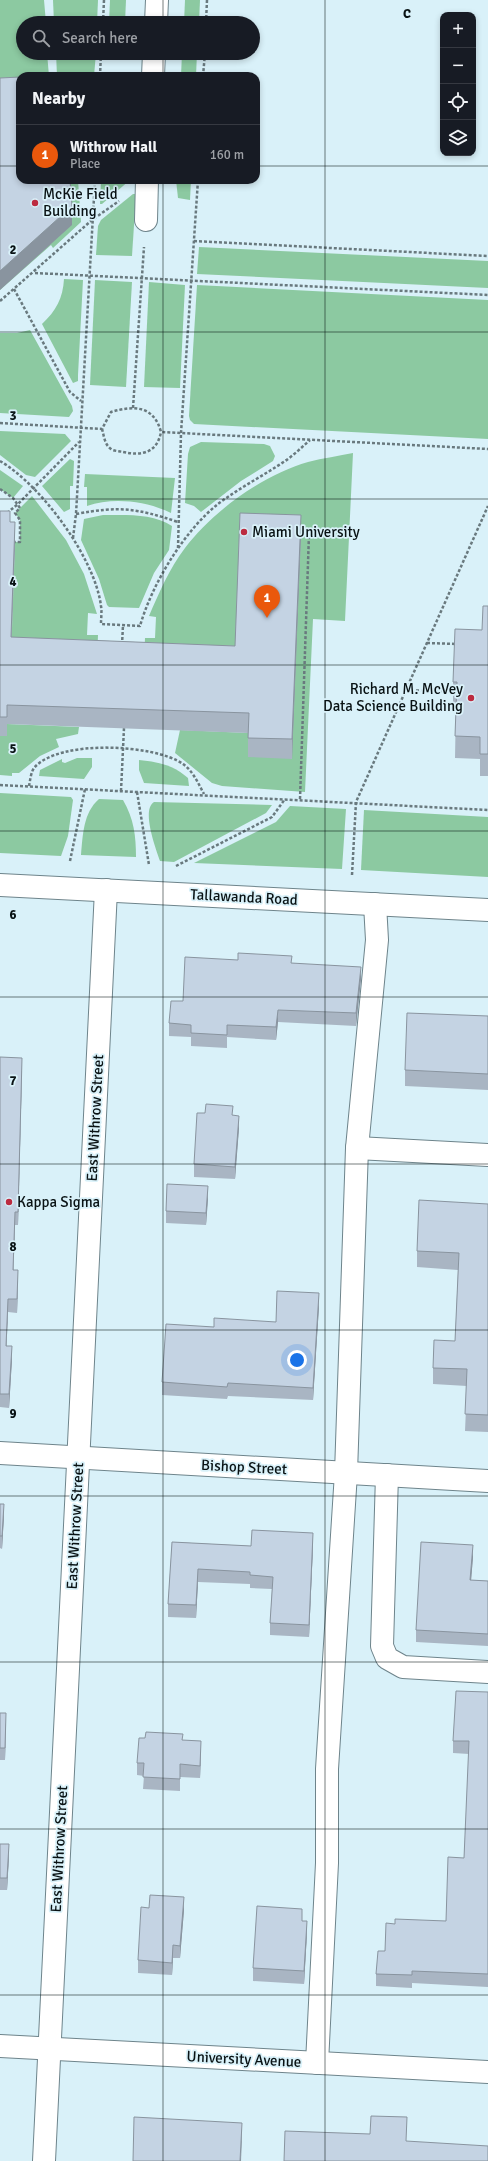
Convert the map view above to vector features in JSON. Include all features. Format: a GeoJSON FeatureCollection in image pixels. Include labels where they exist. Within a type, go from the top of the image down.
{"type":"FeatureCollection","features":[{"type":"Feature","properties":{"kind":"street"},"geometry":{"type":"LineString","coordinates":[[156,16],[157,0]]}},
{"type":"Feature","properties":{"kind":"street"},"geometry":{"type":"LineString","coordinates":[[153,72],[154,60]]}},
{"type":"Feature","properties":{"kind":"street"},"geometry":{"type":"LineString","coordinates":[[146,220],[147,184]]}},
{"type":"Feature","properties":{"kind":"street","name":"Tallawanda Road"},"geometry":{"type":"LineString","coordinates":[[0,885],[488,910]]}},
{"type":"Feature","properties":{"kind":"street","name":"East Withrow Street"},"geometry":{"type":"LineString","coordinates":[[44,2161],[106,890]]}},
{"type":"Feature","properties":{"kind":"street"},"geometry":{"type":"LineString","coordinates":[[317,2063],[327,1863],[327,1770],[346,1473],[357,1148],[377,940],[375,904]]}},
{"type":"Feature","properties":{"kind":"street"},"geometry":{"type":"LineString","coordinates":[[357,1148],[488,1155]]}},
{"type":"Feature","properties":{"kind":"street","name":"Bishop Street"},"geometry":{"type":"LineString","coordinates":[[0,1453],[488,1481]]}},
{"type":"Feature","properties":{"kind":"street"},"geometry":{"type":"LineString","coordinates":[[387,1475],[382,1646],[387,1658],[403,1667],[488,1672]]}},
{"type":"Feature","properties":{"kind":"street","name":"University Avenue"},"geometry":{"type":"LineString","coordinates":[[0,2046],[488,2072]]}},
{"type":"Feature","properties":{"kind":"path"},"geometry":{"type":"LineString","coordinates":[[103,16],[104,0]]}},
{"type":"Feature","properties":{"kind":"path"},"geometry":{"type":"LineString","coordinates":[[206,16],[207,0]]}},
{"type":"Feature","properties":{"kind":"path"},"geometry":{"type":"LineString","coordinates":[[100,72],[101,60]]}},
{"type":"Feature","properties":{"kind":"path"},"geometry":{"type":"LineString","coordinates":[[203,72],[204,60]]}},
{"type":"Feature","properties":{"kind":"path"},"geometry":{"type":"LineString","coordinates":[[73,538],[76,514],[94,184]]}},
{"type":"Feature","properties":{"kind":"path"},"geometry":{"type":"LineString","coordinates":[[178,548],[181,433],[190,279],[198,184]]}},
{"type":"Feature","properties":{"kind":"path"},"geometry":{"type":"LineString","coordinates":[[0,301],[35,273],[92,220],[122,198]]}},
{"type":"Feature","properties":{"kind":"path"},"geometry":{"type":"LineString","coordinates":[[133,408],[146,220]]}},
{"type":"Feature","properties":{"kind":"path"},"geometry":{"type":"LineString","coordinates":[[194,241],[488,256]]}},
{"type":"Feature","properties":{"kind":"path"},"geometry":{"type":"LineString","coordinates":[[35,273],[89,274],[488,295]]}},
{"type":"Feature","properties":{"kind":"path"},"geometry":{"type":"LineString","coordinates":[[14,289],[70,392],[81,401]]}},
{"type":"Feature","properties":{"kind":"path"},"geometry":{"type":"LineString","coordinates":[[133,408],[152,413],[158,421],[161,432],[160,442],[152,450],[142,454],[132,454],[110,449],[105,442],[102,429],[111,412],[133,408]]}},
{"type":"Feature","properties":{"kind":"path"},"geometry":{"type":"LineString","coordinates":[[0,423],[102,429]]}},
{"type":"Feature","properties":{"kind":"path"},"geometry":{"type":"LineString","coordinates":[[161,432],[488,449]]}},
{"type":"Feature","properties":{"kind":"path"},"geometry":{"type":"LineString","coordinates":[[0,461],[34,488],[59,518],[73,538],[93,579],[101,606],[101,624],[140,626],[146,608],[156,587],[178,548],[217,505],[285,461],[311,439]]}},
{"type":"Feature","properties":{"kind":"path"},"geometry":{"type":"LineString","coordinates":[[0,514],[5,514],[18,504],[79,442]]}},
{"type":"Feature","properties":{"kind":"path"},"geometry":{"type":"LineString","coordinates":[[0,489],[18,504],[20,508],[15,513],[20,520],[20,542],[10,542]]}},
{"type":"Feature","properties":{"kind":"path"},"geometry":{"type":"LineString","coordinates":[[352,875],[356,802],[488,506]]}},
{"type":"Feature","properties":{"kind":"path"},"geometry":{"type":"LineString","coordinates":[[76,514],[113,509],[136,509],[178,522]]}},
{"type":"Feature","properties":{"kind":"path"},"geometry":{"type":"LineString","coordinates":[[300,799],[309,534]]}},
{"type":"Feature","properties":{"kind":"path"},"geometry":{"type":"LineString","coordinates":[[122,646],[123,625]]}},
{"type":"Feature","properties":{"kind":"path"},"geometry":{"type":"LineString","coordinates":[[427,643],[466,645]]}},
{"type":"Feature","properties":{"kind":"path"},"geometry":{"type":"LineString","coordinates":[[406,690],[453,692]]}},
{"type":"Feature","properties":{"kind":"path"},"geometry":{"type":"LineString","coordinates":[[121,791],[124,728]]}},
{"type":"Feature","properties":{"kind":"path"},"geometry":{"type":"LineString","coordinates":[[29,786],[34,769],[52,756],[72,750],[123,748],[166,755],[183,764],[195,777],[204,794]]}},
{"type":"Feature","properties":{"kind":"path"},"geometry":{"type":"LineString","coordinates":[[0,785],[204,794],[488,810]]}},
{"type":"Feature","properties":{"kind":"path"},"geometry":{"type":"LineString","coordinates":[[70,861],[85,789]]}},
{"type":"Feature","properties":{"kind":"path"},"geometry":{"type":"LineString","coordinates":[[137,792],[149,866]]}},
{"type":"Feature","properties":{"kind":"path"},"geometry":{"type":"LineString","coordinates":[[176,866],[272,817],[285,799]]}},
{"type":"Feature","properties":{"kind":"green space","name":"McKie Field Building"},"geometry":{"type":"Polygon","coordinates":[[[0,0],[44,0],[45,16],[16,16],[16,60],[48,60],[49,72],[16,72],[16,184],[78,184],[81,222],[53,248],[51,245],[0,290],[0,0]]]}},
{"type":"Feature","properties":{"kind":"green space"},"geometry":{"type":"Polygon","coordinates":[[[53,0],[98,0],[97,16],[54,16],[53,0]]]}},
{"type":"Feature","properties":{"kind":"green space"},"geometry":{"type":"Polygon","coordinates":[[[110,0],[126,0],[125,16],[109,16],[110,0]]]}},
{"type":"Feature","properties":{"kind":"green space"},"geometry":{"type":"Polygon","coordinates":[[[185,0],[200,0],[199,16],[184,16],[185,0]]]}},
{"type":"Feature","properties":{"kind":"green space"},"geometry":{"type":"Polygon","coordinates":[[[56,60],[95,60],[94,72],[57,72],[56,60]]]}},
{"type":"Feature","properties":{"kind":"green space"},"geometry":{"type":"Polygon","coordinates":[[[182,60],[197,60],[196,72],[181,72],[182,60]]]}},
{"type":"Feature","properties":{"kind":"green space"},"geometry":{"type":"Polygon","coordinates":[[[101,184],[125,184],[102,204],[100,204],[101,184]]]}},
{"type":"Feature","properties":{"kind":"green space"},"geometry":{"type":"Polygon","coordinates":[[[176,184],[191,184],[190,200],[178,198],[176,184]]]}},
{"type":"Feature","properties":{"kind":"green space"},"geometry":{"type":"Polygon","coordinates":[[[133,194],[136,194],[132,256],[96,255],[98,226],[101,220],[133,194]]]}},
{"type":"Feature","properties":{"kind":"green space"},"geometry":{"type":"Polygon","coordinates":[[[199,247],[488,261],[488,288],[197,274],[199,247]]]}},
{"type":"Feature","properties":{"kind":"green space"},"geometry":{"type":"Polygon","coordinates":[[[64,279],[83,280],[78,381],[73,383],[42,324],[58,304],[64,279]]]}},
{"type":"Feature","properties":{"kind":"green space"},"geometry":{"type":"Polygon","coordinates":[[[95,280],[132,282],[126,387],[90,385],[95,280]]]}},
{"type":"Feature","properties":{"kind":"green space"},"geometry":{"type":"Polygon","coordinates":[[[149,282],[185,285],[180,388],[144,387],[149,282]]]}},
{"type":"Feature","properties":{"kind":"green space"},"geometry":{"type":"Polygon","coordinates":[[[197,285],[488,300],[488,439],[194,424],[190,420],[189,416],[197,285]]]}},
{"type":"Feature","properties":{"kind":"green space"},"geometry":{"type":"Polygon","coordinates":[[[30,330],[72,406],[73,411],[69,417],[0,413],[0,333],[17,333],[30,330]]]}},
{"type":"Feature","properties":{"kind":"green space"},"geometry":{"type":"Polygon","coordinates":[[[0,431],[65,434],[71,441],[35,477],[26,475],[0,455],[0,431]]]}},
{"type":"Feature","properties":{"kind":"green space"},"geometry":{"type":"Polygon","coordinates":[[[201,442],[264,444],[270,446],[275,456],[273,461],[241,481],[201,512],[194,506],[185,503],[188,454],[190,447],[201,442]]]}},
{"type":"Feature","properties":{"kind":"green space"},"geometry":{"type":"Polygon","coordinates":[[[353,453],[345,621],[313,619],[305,792],[222,786],[212,783],[175,753],[180,730],[249,733],[292,759],[235,665],[144,661],[145,638],[155,638],[156,617],[149,616],[165,581],[179,556],[196,534],[224,508],[257,485],[291,468],[308,462],[353,453]]]}},
{"type":"Feature","properties":{"kind":"green space"},"geometry":{"type":"Polygon","coordinates":[[[70,459],[74,461],[73,486],[70,486],[70,509],[64,512],[42,486],[70,459]]]}},
{"type":"Feature","properties":{"kind":"green space"},"geometry":{"type":"Polygon","coordinates":[[[0,470],[23,486],[13,498],[0,489],[0,470]]]}},
{"type":"Feature","properties":{"kind":"green space"},"geometry":{"type":"Polygon","coordinates":[[[85,474],[175,478],[171,513],[140,503],[118,501],[97,503],[87,506],[87,487],[84,487],[85,474]]]}},
{"type":"Feature","properties":{"kind":"green space"},"geometry":{"type":"Polygon","coordinates":[[[32,496],[66,540],[84,574],[97,614],[88,613],[87,635],[98,635],[97,660],[11,657],[15,542],[20,542],[20,520],[15,513],[32,496]]]}},
{"type":"Feature","properties":{"kind":"green space"},"geometry":{"type":"Polygon","coordinates":[[[103,515],[148,517],[172,526],[169,550],[154,573],[139,608],[109,607],[107,605],[99,579],[81,540],[84,519],[103,515]]]}},
{"type":"Feature","properties":{"kind":"green space"},"geometry":{"type":"Polygon","coordinates":[[[7,724],[79,727],[78,734],[56,739],[59,747],[40,756],[19,773],[12,773],[12,776],[0,775],[0,736],[7,736],[7,724]]]}},
{"type":"Feature","properties":{"kind":"green space"},"geometry":{"type":"Polygon","coordinates":[[[77,758],[92,758],[92,767],[84,779],[39,776],[40,770],[62,759],[62,762],[65,763],[77,758]]]}},
{"type":"Feature","properties":{"kind":"green space"},"geometry":{"type":"Polygon","coordinates":[[[139,760],[159,763],[177,770],[188,778],[189,786],[144,783],[139,770],[139,760]]]}},
{"type":"Feature","properties":{"kind":"green space"},"geometry":{"type":"Polygon","coordinates":[[[0,793],[71,797],[73,800],[68,836],[61,856],[0,853],[0,793]]]}},
{"type":"Feature","properties":{"kind":"green space"},"geometry":{"type":"Polygon","coordinates":[[[99,799],[123,800],[130,814],[134,828],[136,857],[81,855],[83,832],[87,818],[90,811],[99,799]]]}},
{"type":"Feature","properties":{"kind":"green space"},"geometry":{"type":"Polygon","coordinates":[[[154,802],[272,805],[266,813],[174,862],[160,861],[149,821],[150,806],[154,802]]]}},
{"type":"Feature","properties":{"kind":"green space"},"geometry":{"type":"Polygon","coordinates":[[[290,806],[346,809],[342,869],[194,863],[276,822],[290,806]]]}},
{"type":"Feature","properties":{"kind":"green space"},"geometry":{"type":"Polygon","coordinates":[[[364,810],[488,817],[488,877],[361,870],[364,810]]]}},
{"type":"Feature","properties":{"kind":"building","name":"McKie Field Building"},"geometry":{"type":"Polygon","coordinates":[[[16,77],[16,184],[70,184],[72,206],[0,271],[0,78],[16,77]]]}},
{"type":"Feature","properties":{"kind":"building"},"geometry":{"type":"Polygon","coordinates":[[[0,511],[10,511],[10,522],[15,522],[11,637],[235,646],[240,513],[301,515],[292,739],[248,738],[249,713],[7,705],[7,717],[0,717],[0,511]]]}},
{"type":"Feature","properties":{"kind":"building","name":"Richard M. McVey Data Science Building"},"geometry":{"type":"Polygon","coordinates":[[[483,606],[488,606],[488,754],[480,754],[480,737],[455,736],[457,682],[453,682],[455,629],[482,630],[483,606]]]}},
{"type":"Feature","properties":{"kind":"building"},"geometry":{"type":"Polygon","coordinates":[[[238,953],[292,956],[291,963],[361,967],[356,1013],[278,1010],[276,1027],[227,1025],[227,1035],[191,1033],[191,1025],[169,1023],[171,1001],[183,1001],[185,957],[238,960],[238,953]]]}},
{"type":"Feature","properties":{"kind":"building"},"geometry":{"type":"Polygon","coordinates":[[[407,1013],[488,1016],[488,1074],[405,1070],[407,1013]]]}},
{"type":"Feature","properties":{"kind":"building"},"geometry":{"type":"Polygon","coordinates":[[[0,1057],[22,1058],[18,1212],[15,1212],[13,1270],[18,1270],[17,1299],[8,1299],[6,1346],[12,1346],[9,1394],[0,1394],[0,1057]]]}},
{"type":"Feature","properties":{"kind":"building"},"geometry":{"type":"Polygon","coordinates":[[[206,1104],[233,1106],[232,1115],[239,1116],[235,1167],[194,1164],[197,1113],[205,1113],[206,1104]]]}},
{"type":"Feature","properties":{"kind":"building"},"geometry":{"type":"Polygon","coordinates":[[[167,1184],[208,1186],[206,1213],[166,1211],[167,1184]]]}},
{"type":"Feature","properties":{"kind":"building"},"geometry":{"type":"Polygon","coordinates":[[[419,1200],[488,1204],[488,1415],[465,1414],[467,1369],[433,1368],[434,1340],[455,1341],[459,1253],[417,1251],[419,1200]]]}},
{"type":"Feature","properties":{"kind":"building"},"geometry":{"type":"Polygon","coordinates":[[[277,1291],[319,1293],[313,1388],[228,1383],[227,1387],[162,1382],[166,1324],[214,1327],[214,1318],[276,1322],[277,1291]]]}},
{"type":"Feature","properties":{"kind":"building"},"geometry":{"type":"Polygon","coordinates":[[[0,1504],[4,1504],[2,1536],[0,1536],[0,1504]]]}},
{"type":"Feature","properties":{"kind":"building"},"geometry":{"type":"Polygon","coordinates":[[[252,1530],[313,1533],[309,1625],[270,1623],[273,1577],[250,1575],[250,1572],[198,1569],[196,1605],[168,1604],[172,1542],[251,1546],[252,1530]]]}},
{"type":"Feature","properties":{"kind":"building"},"geometry":{"type":"Polygon","coordinates":[[[421,1542],[473,1545],[470,1580],[488,1581],[488,1634],[416,1630],[421,1542]]]}},
{"type":"Feature","properties":{"kind":"building"},"geometry":{"type":"Polygon","coordinates":[[[456,1691],[488,1692],[488,1974],[412,1971],[412,1975],[376,1974],[378,1951],[385,1951],[386,1923],[395,1924],[395,1919],[446,1921],[448,1857],[464,1858],[469,1741],[453,1741],[456,1691]]]}},
{"type":"Feature","properties":{"kind":"building"},"geometry":{"type":"Polygon","coordinates":[[[0,1713],[6,1713],[5,1748],[0,1748],[0,1713]]]}},
{"type":"Feature","properties":{"kind":"building"},"geometry":{"type":"Polygon","coordinates":[[[146,1732],[183,1734],[182,1740],[201,1741],[200,1766],[180,1764],[180,1779],[143,1777],[144,1763],[137,1763],[139,1738],[145,1738],[146,1732]]]}},
{"type":"Feature","properties":{"kind":"building"},"geometry":{"type":"Polygon","coordinates":[[[0,1844],[9,1844],[7,1878],[0,1878],[0,1844]]]}},
{"type":"Feature","properties":{"kind":"building"},"geometry":{"type":"Polygon","coordinates":[[[150,1895],[184,1897],[180,1946],[173,1945],[172,1963],[138,1960],[141,1907],[149,1908],[150,1895]]]}},
{"type":"Feature","properties":{"kind":"building"},"geometry":{"type":"Polygon","coordinates":[[[257,1906],[302,1909],[302,1921],[307,1921],[304,1971],[253,1968],[257,1906]]]}},
{"type":"Feature","properties":{"kind":"building"},"geometry":{"type":"Polygon","coordinates":[[[371,2116],[407,2117],[406,2141],[488,2146],[488,2161],[284,2161],[285,2131],[370,2134],[371,2116]]]}},
{"type":"Feature","properties":{"kind":"building"},"geometry":{"type":"Polygon","coordinates":[[[134,2117],[242,2123],[240,2161],[133,2161],[134,2117]]]}},
{"type":"Feature","properties":{"kind":"place","name":"McKie Field Building"},"geometry":{"type":"Point","coordinates":[35,203]}},
{"type":"Feature","properties":{"kind":"place","name":"Miami University"},"geometry":{"type":"Point","coordinates":[244,532]}},
{"type":"Feature","properties":{"kind":"place","name":"Withrow Hall"},"geometry":{"type":"Point","coordinates":[267,618]}},
{"type":"Feature","properties":{"kind":"place","name":"Richard M. McVey Data Science Building"},"geometry":{"type":"Point","coordinates":[471,698]}},
{"type":"Feature","properties":{"kind":"place","name":"Kappa Sigma"},"geometry":{"type":"Point","coordinates":[9,1202]}}]}
